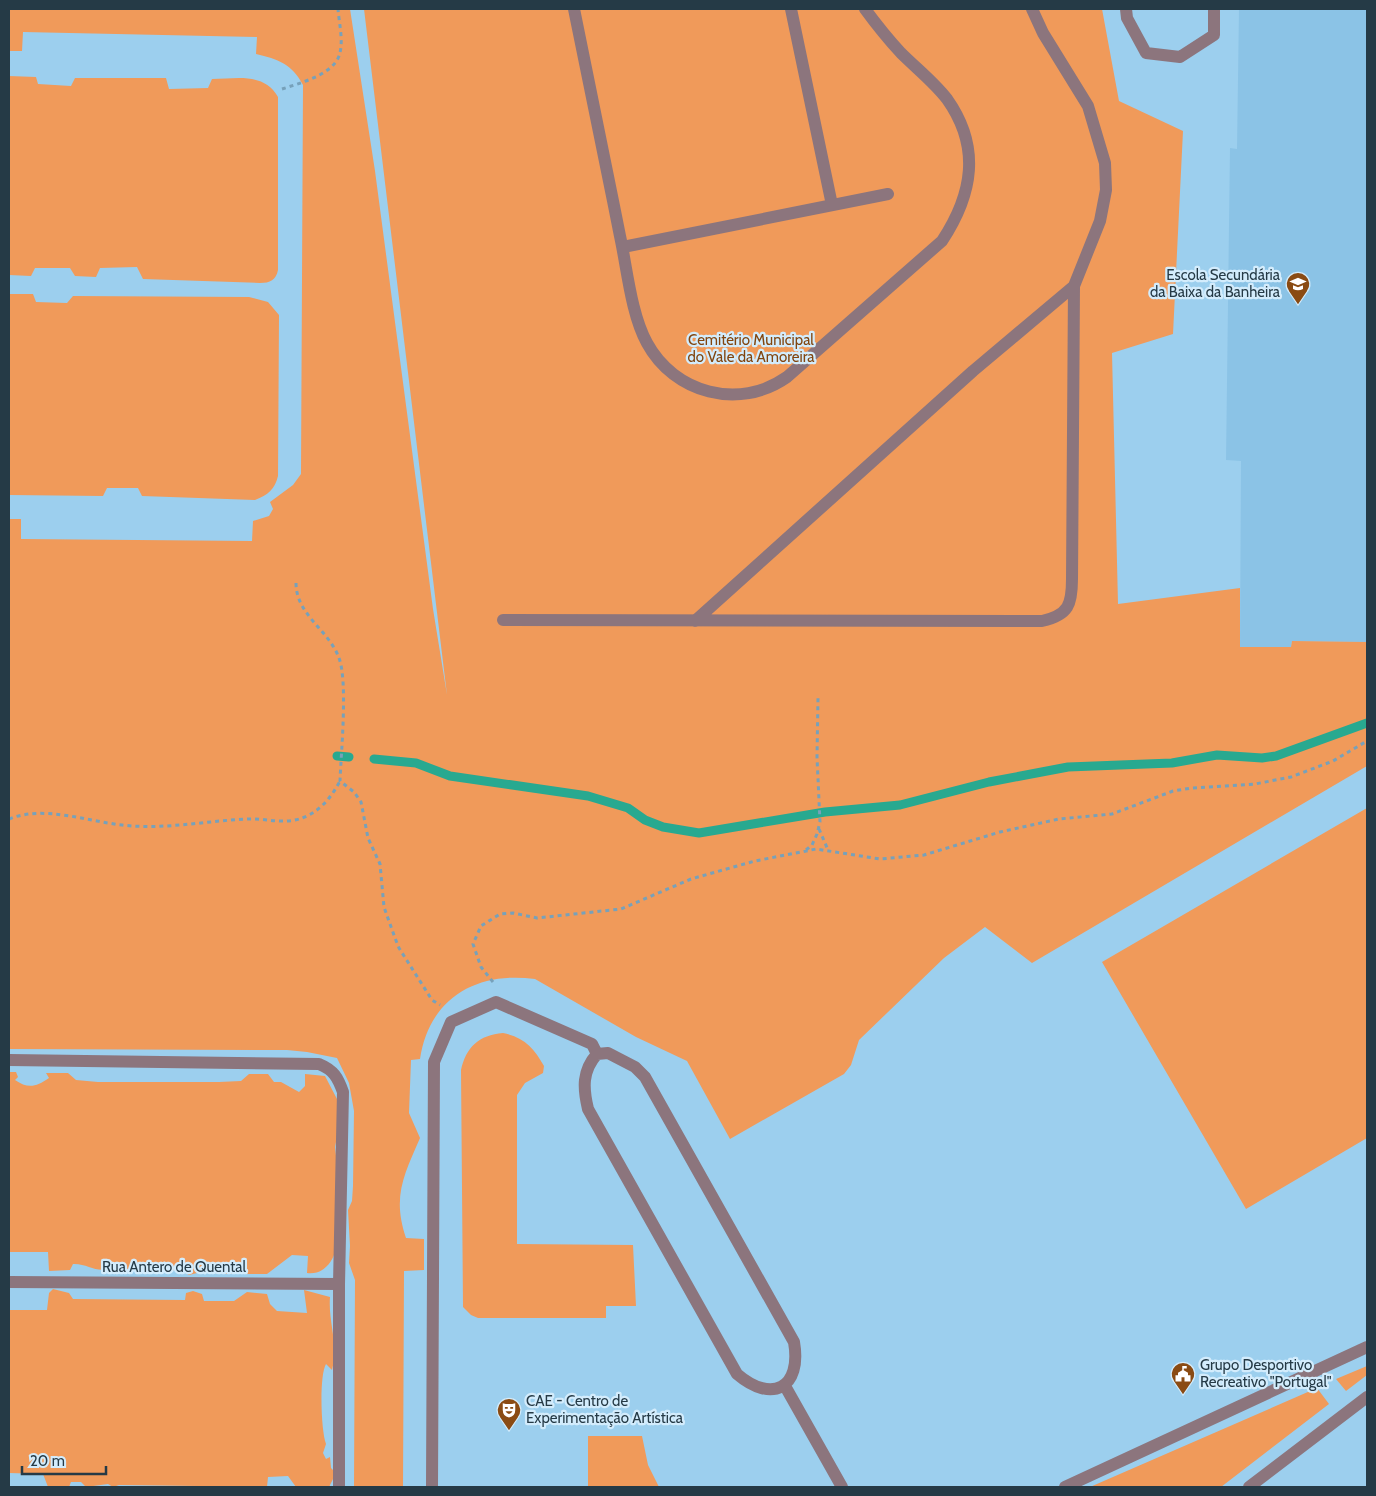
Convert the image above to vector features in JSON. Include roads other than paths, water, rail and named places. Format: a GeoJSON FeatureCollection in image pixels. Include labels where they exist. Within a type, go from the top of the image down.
{"type":"FeatureCollection","features":[{"type":"Feature","properties":{"kind":"street"},"geometry":{"type":"LineString","coordinates":[[574,9],[623,247],[640,325],[646,342],[672,376],[691,386],[709,392],[738,394],[765,388],[787,377],[942,241],[958,217],[965,195],[969,158],[965,136],[955,112],[946,97],[894,46],[865,9]]}},
{"type":"Feature","properties":{"kind":"street"},"geometry":{"type":"LineString","coordinates":[[791,9],[832,205]]}},
{"type":"Feature","properties":{"kind":"street"},"geometry":{"type":"LineString","coordinates":[[503,620],[1042,621],[1060,615],[1072,601],[1074,286],[1100,221],[1106,190],[1105,163],[1088,106],[1042,33],[1032,9]]}},
{"type":"Feature","properties":{"kind":"street"},"geometry":{"type":"LineString","coordinates":[[1126,9],[1127,18],[1146,53],[1180,57],[1214,35],[1214,9]]}},
{"type":"Feature","properties":{"kind":"street"},"geometry":{"type":"LineString","coordinates":[[623,247],[888,194]]}},
{"type":"Feature","properties":{"kind":"street"},"geometry":{"type":"LineString","coordinates":[[695,621],[973,371],[1074,286]]}},
{"type":"Feature","properties":{"kind":"street"},"geometry":{"type":"LineString","coordinates":[[432,1487],[434,1062],[451,1022],[496,1002],[592,1044],[597,1054]]}},
{"type":"Feature","properties":{"kind":"street"},"geometry":{"type":"LineString","coordinates":[[608,1053],[622,1059],[645,1077],[794,1342],[796,1368],[785,1386],[771,1390],[760,1388],[737,1374],[588,1109],[585,1096],[587,1066],[597,1054],[608,1053]]}},
{"type":"Feature","properties":{"kind":"street"},"geometry":{"type":"LineString","coordinates":[[9,1060],[319,1064],[331,1069],[339,1080],[343,1092],[339,1284],[340,1487]]}},
{"type":"Feature","properties":{"kind":"street","name":"Rua Antero de Quental"},"geometry":{"type":"LineString","coordinates":[[9,1282],[339,1284]]}},
{"type":"Feature","properties":{"kind":"street"},"geometry":{"type":"LineString","coordinates":[[1065,1487],[1367,1347]]}},
{"type":"Feature","properties":{"kind":"street"},"geometry":{"type":"LineString","coordinates":[[785,1386],[842,1487]]}},
{"type":"Feature","properties":{"kind":"street"},"geometry":{"type":"LineString","coordinates":[[1250,1487],[1367,1397]]}},
{"type":"Feature","properties":{"kind":"waterway"},"geometry":{"type":"LineString","coordinates":[[374,759],[416,763],[450,776],[588,796],[628,808],[645,820],[663,827],[699,833],[825,812],[900,805],[989,782],[1068,767],[1172,763],[1217,755],[1262,758],[1276,756],[1367,723]]}},
{"type":"Feature","properties":{"kind":"waterway"},"geometry":{"type":"LineString","coordinates":[[337,756],[349,757]]}},
{"type":"Feature","properties":{"kind":"place","name":"Escola Secundária da Baixa da Banheira"},"geometry":{"type":"Point","coordinates":[1298,305]}},
{"type":"Feature","properties":{"kind":"place","name":"Grupo Desportivo Recreativo \"Portugal\""},"geometry":{"type":"Point","coordinates":[1183,1395]}},
{"type":"Feature","properties":{"kind":"place","name":"CAE - Centro de Experimentação Artística"},"geometry":{"type":"Point","coordinates":[509,1431]}},
{"type":"Feature","properties":{"kind":"park label","name":"Cemitério Municipal do Vale da Amoreira"},"geometry":{"type":"Point","coordinates":[751,348]}}]}
